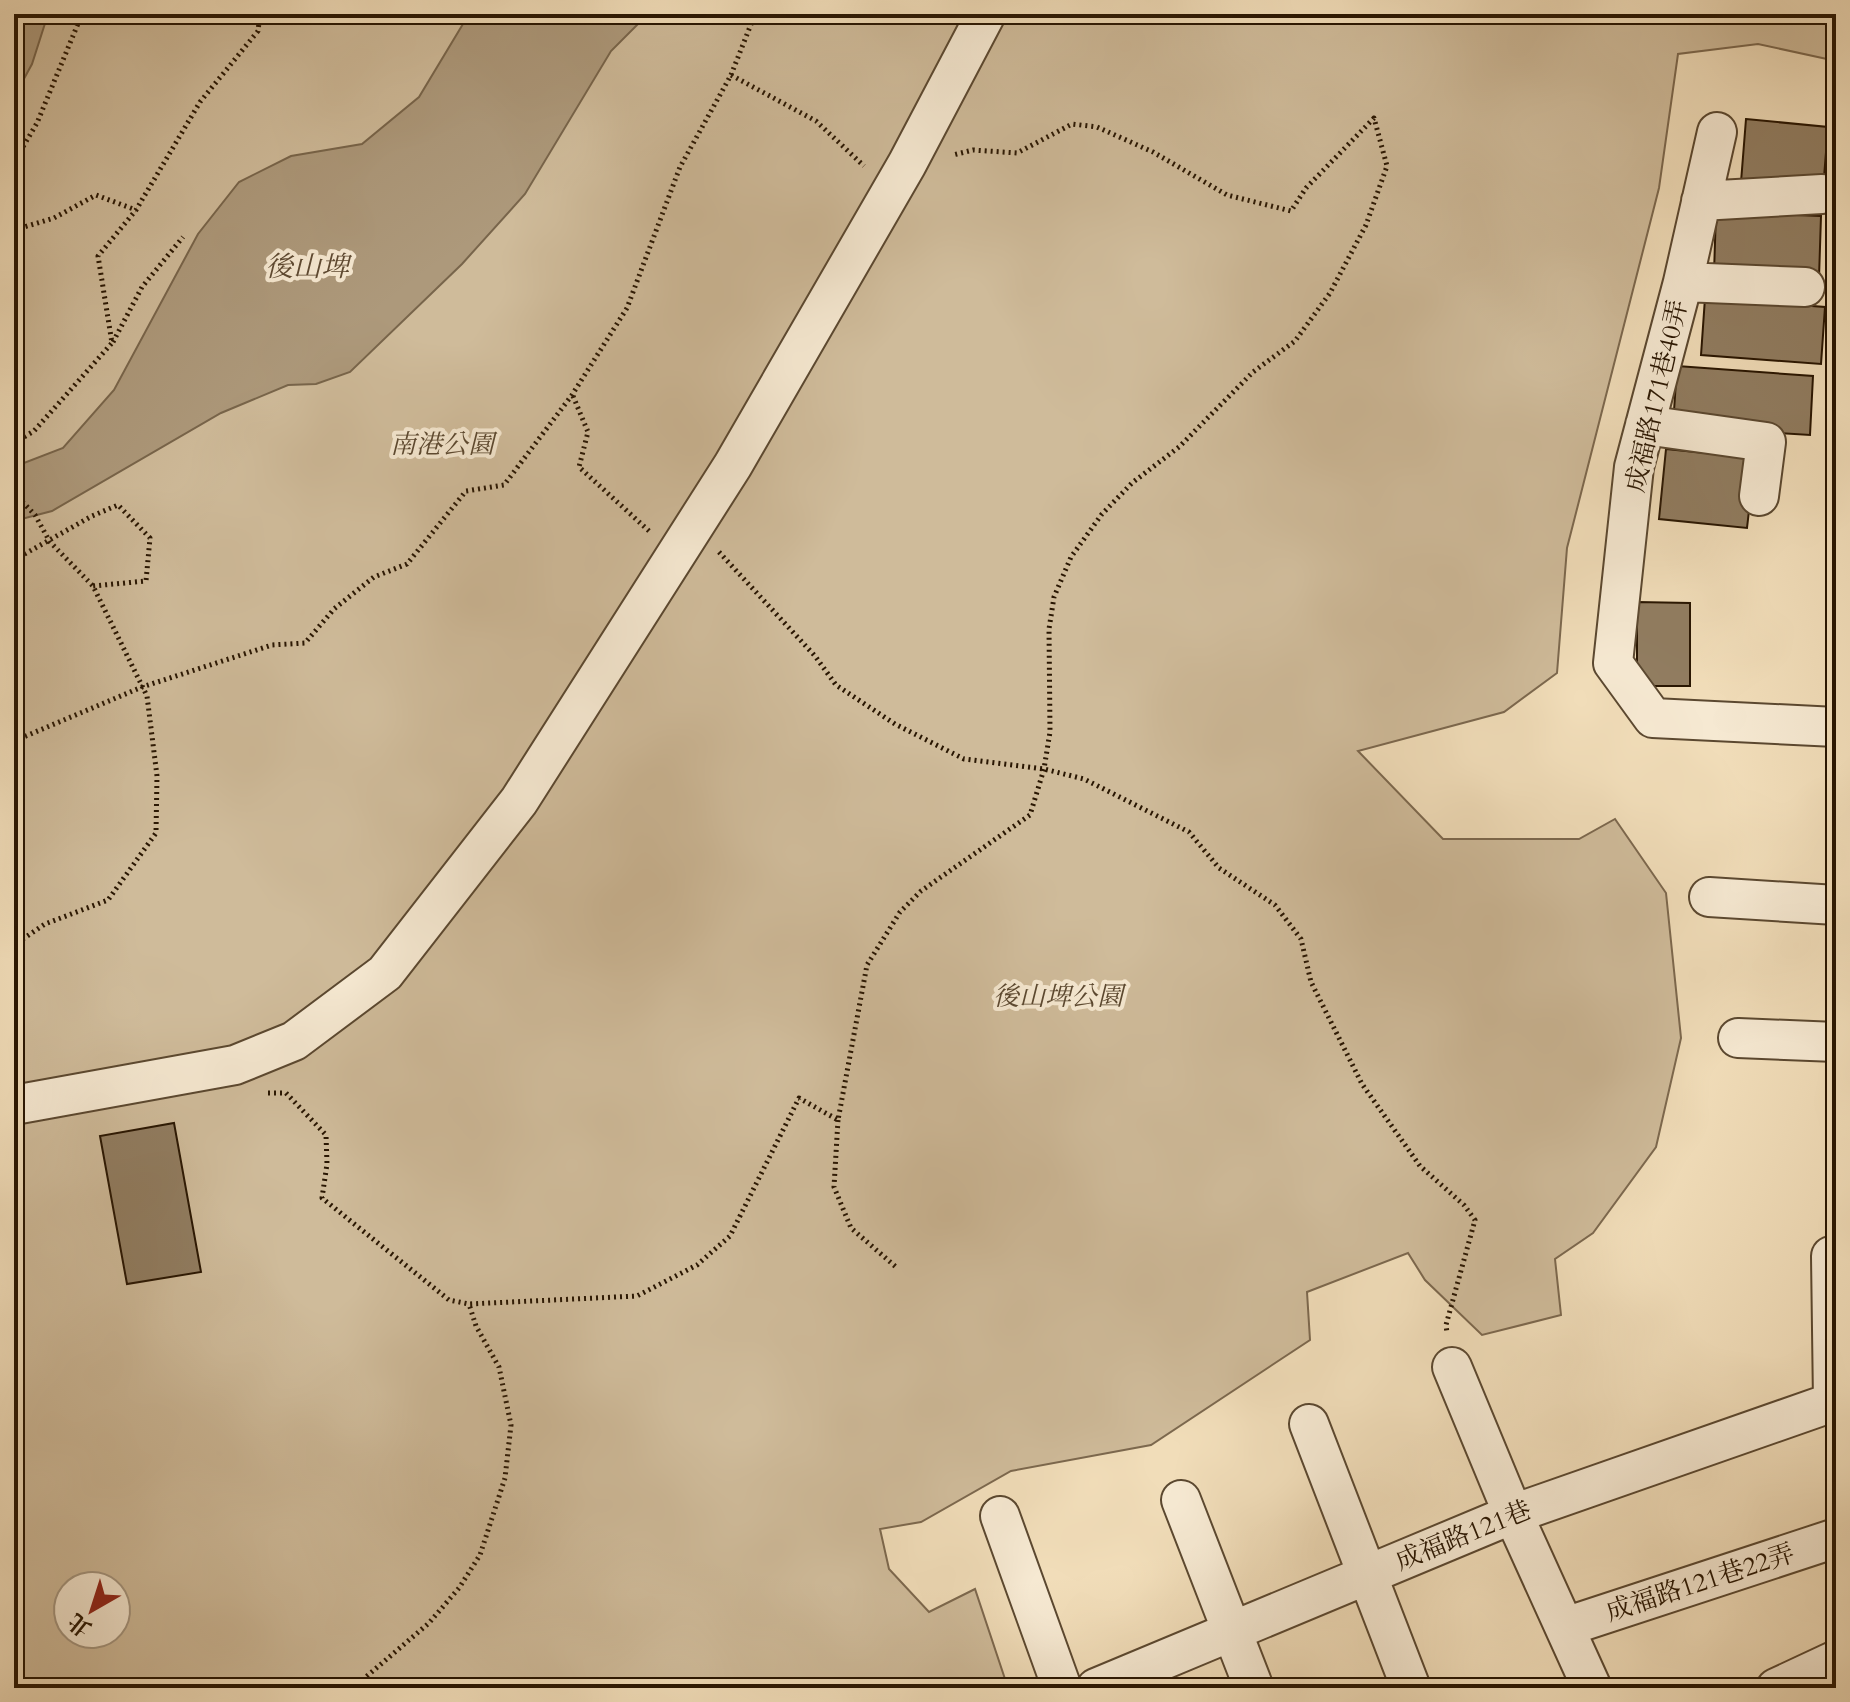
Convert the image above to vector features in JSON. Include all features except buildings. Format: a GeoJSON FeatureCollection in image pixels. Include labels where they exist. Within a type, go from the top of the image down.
{"type":"FeatureCollection","features":[{"type":"Feature","properties":{"kind":"lane"},"geometry":{"type":"LineString","coordinates":[[14,1105],[235,1065],[294,1041],[385,973],[519,801],[714,494],[892,191],[986,14]]}},
{"type":"Feature","properties":{"kind":"lane","name":"成福路171巷40弄"},"geometry":{"type":"LineString","coordinates":[[1717,132],[1683,282],[1634,467],[1613,663],[1653,718],[1836,727]]}},
{"type":"Feature","properties":{"kind":"lane"},"geometry":{"type":"LineString","coordinates":[[1701,201],[1822,194]]}},
{"type":"Feature","properties":{"kind":"lane"},"geometry":{"type":"LineString","coordinates":[[1683,282],[1805,287]]}},
{"type":"Feature","properties":{"kind":"lane"},"geometry":{"type":"LineString","coordinates":[[1645,425],[1766,442],[1759,496]]}},
{"type":"Feature","properties":{"kind":"lane"},"geometry":{"type":"LineString","coordinates":[[1709,897],[1836,905]]}},
{"type":"Feature","properties":{"kind":"lane"},"geometry":{"type":"LineString","coordinates":[[1738,1038],[1836,1042]]}},
{"type":"Feature","properties":{"kind":"lane"},"geometry":{"type":"LineString","coordinates":[[1831,1256],[1834,1402]]}},
{"type":"Feature","properties":{"kind":"lane"},"geometry":{"type":"LineString","coordinates":[[1452,1367],[1513,1514],[1592,1688]]}},
{"type":"Feature","properties":{"kind":"lane","name":"成福路121巷"},"geometry":{"type":"LineString","coordinates":[[1096,1688],[1513,1514],[1834,1402]]}},
{"type":"Feature","properties":{"kind":"lane"},"geometry":{"type":"LineString","coordinates":[[1309,1424],[1411,1688]]}},
{"type":"Feature","properties":{"kind":"lane"},"geometry":{"type":"LineString","coordinates":[[1181,1500],[1254,1688]]}},
{"type":"Feature","properties":{"kind":"lane"},"geometry":{"type":"LineString","coordinates":[[1000,1516],[1062,1688]]}},
{"type":"Feature","properties":{"kind":"lane","name":"成福路121巷22弄"},"geometry":{"type":"LineString","coordinates":[[1565,1627],[1836,1538]]}},
{"type":"Feature","properties":{"kind":"lane"},"geometry":{"type":"LineString","coordinates":[[1776,1688],[1836,1660]]}},
{"type":"Feature","properties":{"kind":"path"},"geometry":{"type":"LineString","coordinates":[[14,162],[37,123],[82,14]]}},
{"type":"Feature","properties":{"kind":"path"},"geometry":{"type":"LineString","coordinates":[[112,343],[98,256],[136,210],[200,102],[258,31],[260,14]]}},
{"type":"Feature","properties":{"kind":"path"},"geometry":{"type":"LineString","coordinates":[[14,741],[142,687],[272,645],[305,643],[334,609],[374,577],[407,564],[466,491],[504,485],[572,395],[627,308],[680,167],[731,75],[755,14]]}},
{"type":"Feature","properties":{"kind":"path"},"geometry":{"type":"LineString","coordinates":[[731,75],[816,121],[892,191]]}},
{"type":"Feature","properties":{"kind":"path"},"geometry":{"type":"LineString","coordinates":[[896,1267],[851,1228],[834,1187],[838,1120],[867,965],[900,912],[921,891],[1030,815],[1044,769],[1050,732],[1049,629],[1054,597],[1071,557],[1102,514],[1132,483],[1179,447],[1253,372],[1295,341],[1330,293],[1345,266],[1366,225],[1387,166],[1374,118],[1306,188],[1291,211],[1227,195],[1153,152],[1097,127],[1072,124],[1017,153],[973,150],[922,162],[912,154]]}},
{"type":"Feature","properties":{"kind":"path"},"geometry":{"type":"LineString","coordinates":[[14,230],[54,218],[96,195],[136,210]]}},
{"type":"Feature","properties":{"kind":"path"},"geometry":{"type":"LineString","coordinates":[[14,443],[34,431],[112,343],[142,287],[183,237]]}},
{"type":"Feature","properties":{"kind":"path"},"geometry":{"type":"LineString","coordinates":[[572,395],[588,432],[579,467],[675,555]]}},
{"type":"Feature","properties":{"kind":"path"},"geometry":{"type":"LineString","coordinates":[[14,493],[35,515],[50,542],[93,586],[147,696],[157,776],[156,833],[108,900],[45,924],[14,945]]}},
{"type":"Feature","properties":{"kind":"path"},"geometry":{"type":"LineString","coordinates":[[714,494],[713,546],[815,656],[836,685],[895,724],[964,759],[1044,769],[1084,779],[1189,832],[1219,868],[1275,905],[1301,939],[1311,982],[1362,1084],[1420,1166],[1464,1205],[1475,1220],[1446,1325],[1452,1367]]}},
{"type":"Feature","properties":{"kind":"path"},"geometry":{"type":"LineString","coordinates":[[14,560],[92,516],[118,505],[150,538],[146,581],[93,586]]}},
{"type":"Feature","properties":{"kind":"path"},"geometry":{"type":"LineString","coordinates":[[260,1094],[286,1093],[326,1135],[327,1164],[322,1198],[439,1293],[449,1300],[469,1304],[637,1296],[697,1265],[730,1236],[799,1098],[838,1120]]}},
{"type":"Feature","properties":{"kind":"path"},"geometry":{"type":"LineString","coordinates":[[353,1688],[429,1623],[459,1588],[480,1555],[505,1478],[511,1425],[499,1367],[476,1326],[469,1304]]}},
{"type":"Feature","properties":{"kind":"green space","name":"後山埤公園"},"geometry":{"type":"Polygon","coordinates":[[[14,14],[1836,14],[1836,61],[1758,44],[1678,54],[1659,188],[1567,548],[1557,673],[1504,712],[1358,751],[1443,839],[1579,839],[1615,819],[1666,893],[1681,1038],[1656,1147],[1593,1233],[1555,1259],[1561,1315],[1482,1335],[1425,1280],[1408,1253],[1307,1292],[1310,1340],[1151,1445],[1011,1471],[921,1522],[880,1529],[889,1569],[929,1612],[975,1589],[1008,1688],[14,1688],[14,14]]]}},
{"type":"Feature","properties":{"kind":"water"},"geometry":{"type":"Polygon","coordinates":[[[14,14],[48,14],[32,64],[14,97],[14,14]]]}},
{"type":"Feature","properties":{"kind":"water","name":"後山埤"},"geometry":{"type":"Polygon","coordinates":[[[469,14],[648,14],[611,51],[525,194],[462,264],[350,372],[316,384],[288,385],[221,413],[52,511],[14,521],[14,463],[24,463],[63,448],[114,390],[198,234],[239,182],[291,156],[362,144],[419,97],[469,14]]]}},
{"type":"Feature","properties":{"kind":"park label","name":"南港公園"},"geometry":{"type":"Point","coordinates":[442,444]}}]}
